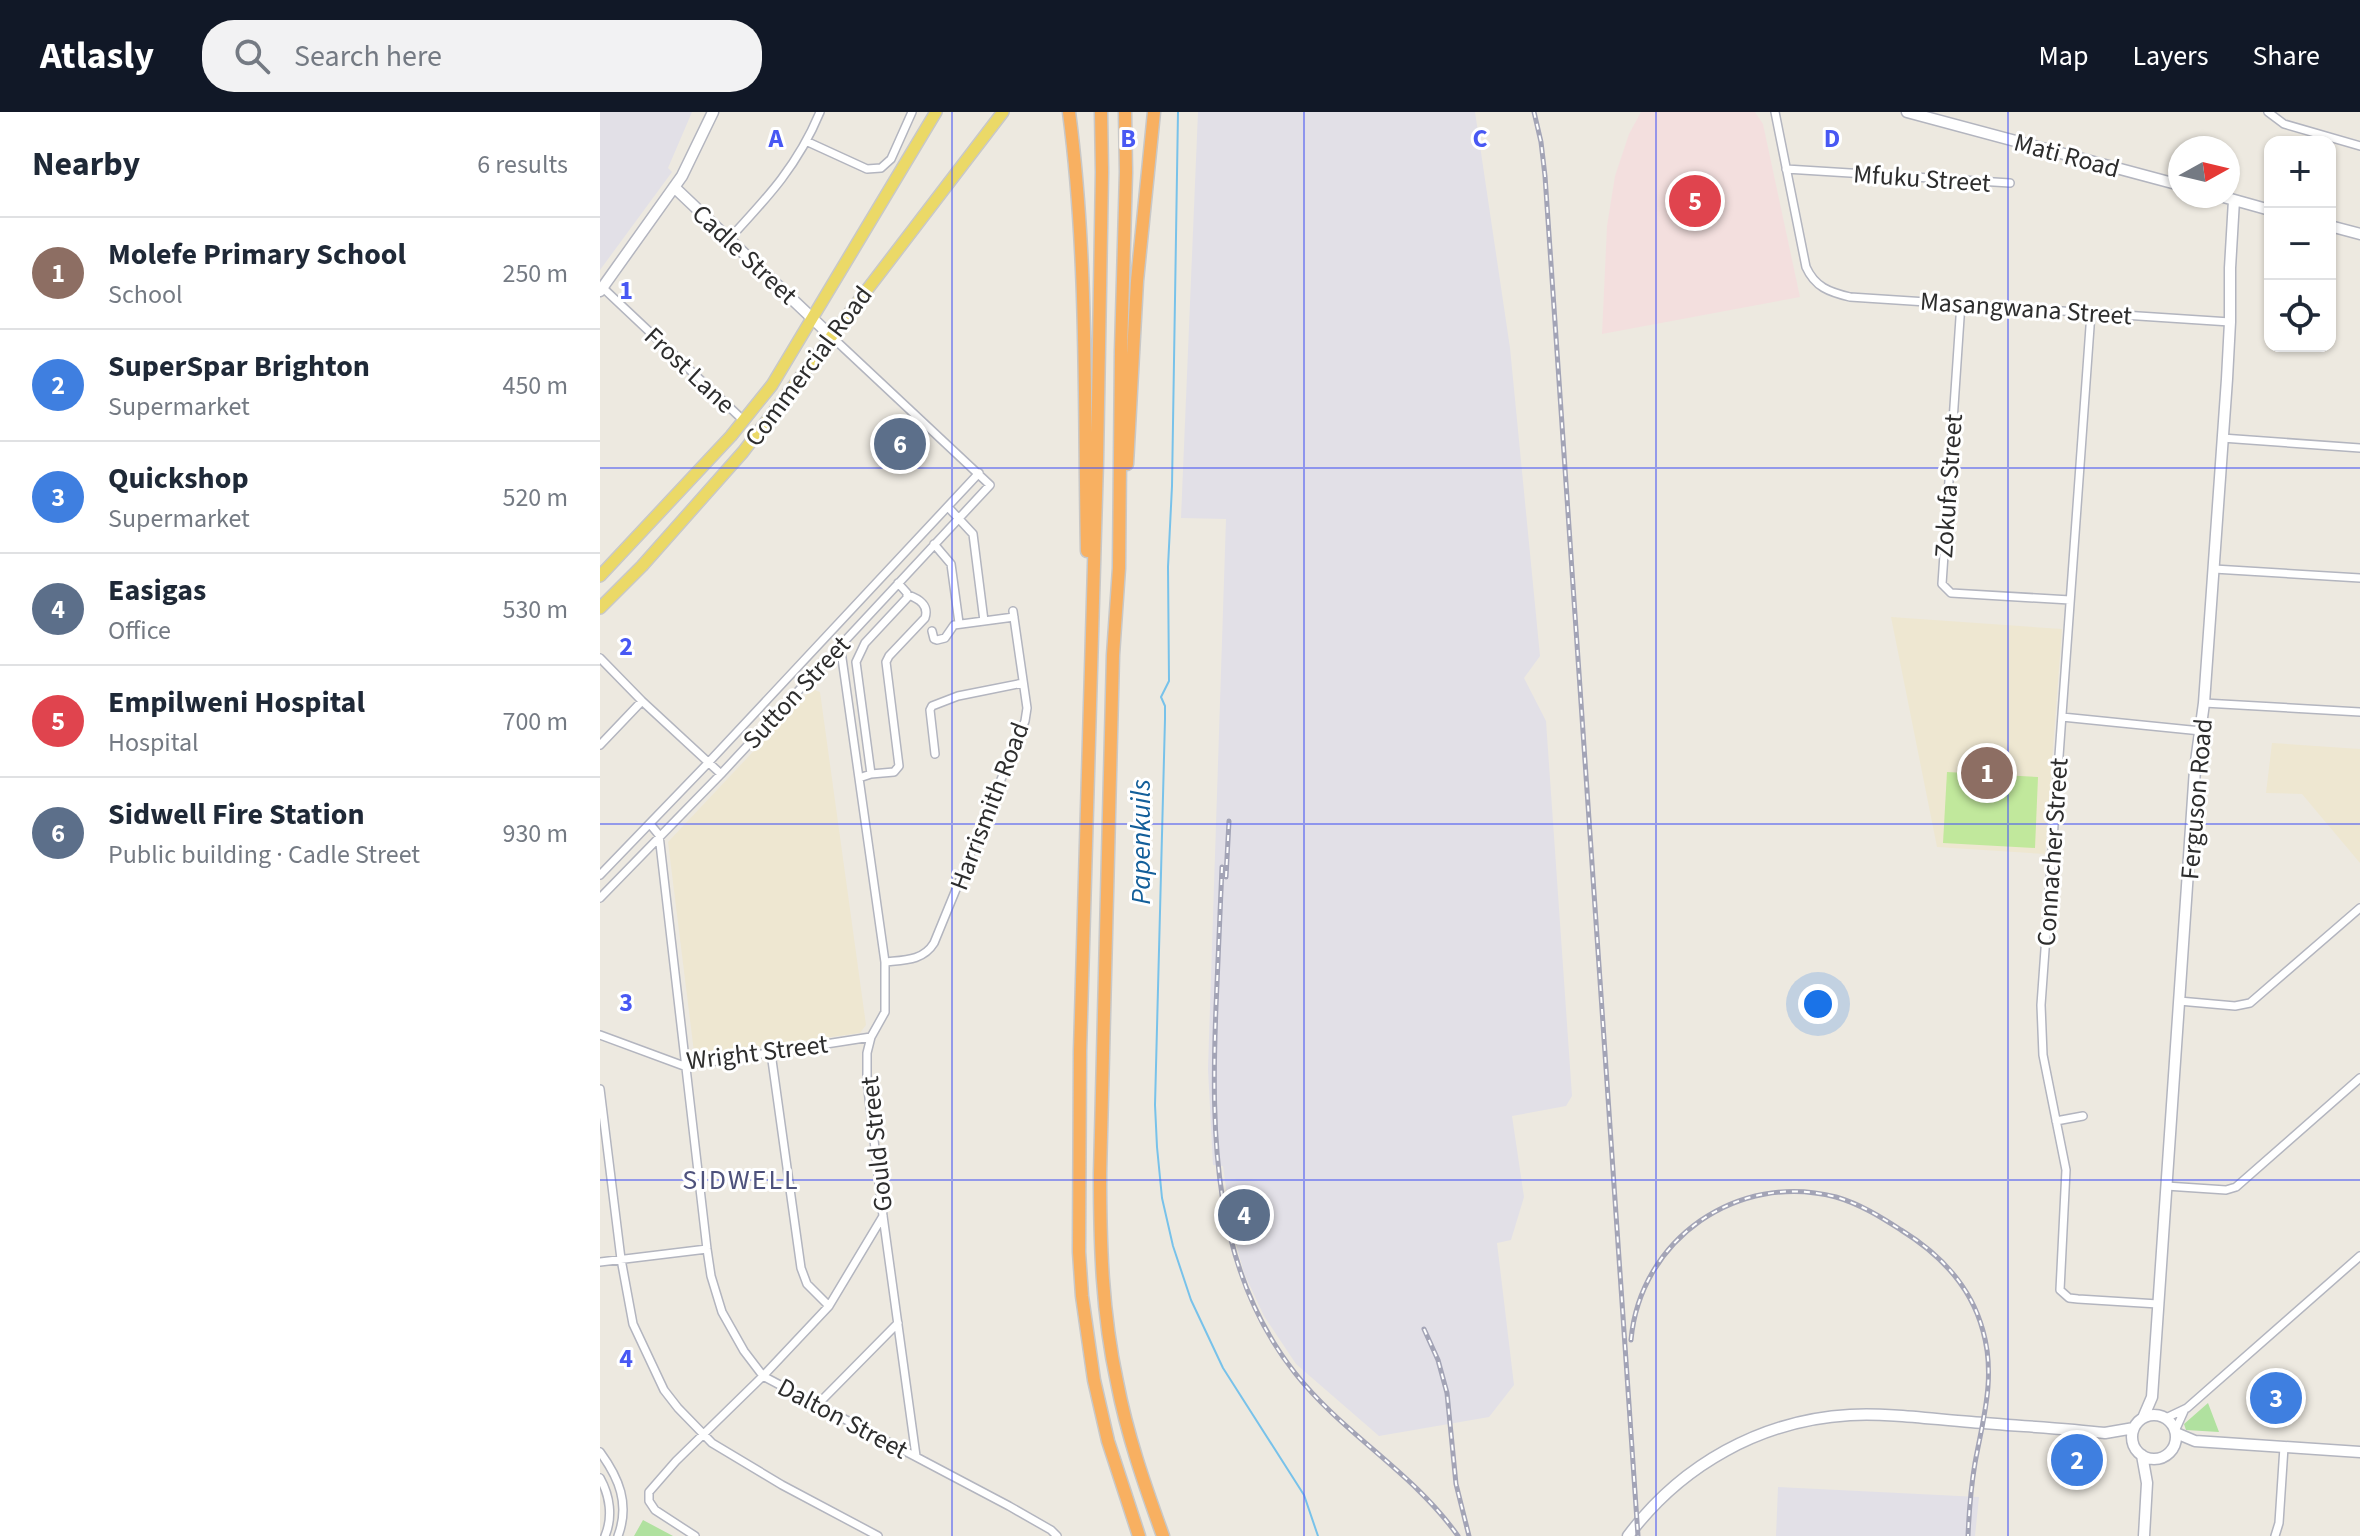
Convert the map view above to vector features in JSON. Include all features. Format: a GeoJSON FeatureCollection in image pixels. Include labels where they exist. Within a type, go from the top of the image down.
{"type":"FeatureCollection","features":[{"type":"Feature","properties":{"kind":"highway"},"geometry":{"type":"LineString","coordinates":[[1069,112],[1082,293],[1090,650]]}},
{"type":"Feature","properties":{"kind":"highway"},"geometry":{"type":"LineString","coordinates":[[1101,112],[1097,445],[1080,1051],[1079,1252],[1094,1380],[1108,1441],[1139,1536]]}},
{"type":"Feature","properties":{"kind":"highway"},"geometry":{"type":"LineString","coordinates":[[1119,568],[1125,112]]}},
{"type":"Feature","properties":{"kind":"highway"},"geometry":{"type":"LineString","coordinates":[[1154,112],[1137,281],[1113,655],[1100,1174],[1101,1260],[1116,1382],[1139,1467],[1163,1536]]}},
{"type":"Feature","properties":{"kind":"main road","name":"Commercial Road"},"geometry":{"type":"LineString","coordinates":[[600,576],[731,436],[772,385],[936,112]]}},
{"type":"Feature","properties":{"kind":"main road","name":"Commercial Road"},"geometry":{"type":"LineString","coordinates":[[600,608],[642,566],[743,452],[1003,112]]}},
{"type":"Feature","properties":{"kind":"street"},"geometry":{"type":"LineString","coordinates":[[602,290],[691,160],[713,112]]}},
{"type":"Feature","properties":{"kind":"street"},"geometry":{"type":"LineString","coordinates":[[730,238],[778,184],[808,142],[820,112]]}},
{"type":"Feature","properties":{"kind":"street"},"geometry":{"type":"LineString","coordinates":[[808,142],[867,169],[881,168],[891,159],[912,112]]}},
{"type":"Feature","properties":{"kind":"street"},"geometry":{"type":"LineString","coordinates":[[1775,112],[1786,169]]}},
{"type":"Feature","properties":{"kind":"street","name":"Mati Road"},"geometry":{"type":"LineString","coordinates":[[1907,112],[2168,182]]}},
{"type":"Feature","properties":{"kind":"street"},"geometry":{"type":"LineString","coordinates":[[2268,112],[2284,124],[2360,146]]}},
{"type":"Feature","properties":{"kind":"street","name":"Mfuku Street"},"geometry":{"type":"LineString","coordinates":[[1786,169],[2010,183]]}},
{"type":"Feature","properties":{"kind":"street","name":"Masangwana Street"},"geometry":{"type":"LineString","coordinates":[[1786,169],[1806,267],[1823,289],[1850,297],[2230,322]]}},
{"type":"Feature","properties":{"kind":"street","name":"Cadle Street"},"geometry":{"type":"LineString","coordinates":[[674,187],[990,485]]}},
{"type":"Feature","properties":{"kind":"street"},"geometry":{"type":"LineString","coordinates":[[2240,202],[2264,208]]}},
{"type":"Feature","properties":{"kind":"street","name":"Ferguson Road"},"geometry":{"type":"LineString","coordinates":[[2143,1418],[2152,1397],[2195,769],[2204,703],[2230,322],[2234,208]]}},
{"type":"Feature","properties":{"kind":"street"},"geometry":{"type":"LineString","coordinates":[[2336,228],[2360,234]]}},
{"type":"Feature","properties":{"kind":"street","name":"Frost Lane"},"geometry":{"type":"LineString","coordinates":[[602,290],[743,420]]}},
{"type":"Feature","properties":{"kind":"street","name":"Zokufa Street"},"geometry":{"type":"LineString","coordinates":[[1961,303],[1942,584],[1951,593],[2070,600]]}},
{"type":"Feature","properties":{"kind":"street","name":"Connacher Street"},"geometry":{"type":"LineString","coordinates":[[2091,313],[2041,1030],[2066,1170],[2060,1290],[2069,1298],[2158,1304]]}},
{"type":"Feature","properties":{"kind":"street"},"geometry":{"type":"LineString","coordinates":[[2222,438],[2360,448]]}},
{"type":"Feature","properties":{"kind":"street","name":"Sutton Street"},"geometry":{"type":"LineString","coordinates":[[600,875],[979,473]]}},
{"type":"Feature","properties":{"kind":"street","name":"Sutton Street"},"geometry":{"type":"LineString","coordinates":[[600,898],[721,774],[990,485]]}},
{"type":"Feature","properties":{"kind":"street"},"geometry":{"type":"LineString","coordinates":[[932,631],[934,639],[943,639],[952,626],[984,621],[973,534],[948,507]]}},
{"type":"Feature","properties":{"kind":"street"},"geometry":{"type":"LineString","coordinates":[[934,544],[951,564],[959,623]]}},
{"type":"Feature","properties":{"kind":"street"},"geometry":{"type":"LineString","coordinates":[[2214,569],[2360,578]]}},
{"type":"Feature","properties":{"kind":"street"},"geometry":{"type":"LineString","coordinates":[[859,778],[894,772],[899,766],[886,662],[926,613],[919,600],[908,595],[898,583]]}},
{"type":"Feature","properties":{"kind":"street"},"geometry":{"type":"LineString","coordinates":[[871,774],[856,662],[865,643],[908,595]]}},
{"type":"Feature","properties":{"kind":"street"},"geometry":{"type":"LineString","coordinates":[[849,611],[861,622]]}},
{"type":"Feature","properties":{"kind":"street","name":"Harrismith Road"},"geometry":{"type":"LineString","coordinates":[[885,962],[918,957],[930,950],[1025,721],[1027,708],[1013,614],[984,621]]}},
{"type":"Feature","properties":{"kind":"street","name":"Gould Street"},"geometry":{"type":"LineString","coordinates":[[840,644],[885,962],[885,1012],[871,1037],[867,1053],[867,1081],[916,1456]]}},
{"type":"Feature","properties":{"kind":"street"},"geometry":{"type":"LineString","coordinates":[[600,658],[721,774]]}},
{"type":"Feature","properties":{"kind":"street"},"geometry":{"type":"LineString","coordinates":[[800,663],[812,675]]}},
{"type":"Feature","properties":{"kind":"street"},"geometry":{"type":"LineString","coordinates":[[935,754],[932,706],[958,696],[1023,683]]}},
{"type":"Feature","properties":{"kind":"street"},"geometry":{"type":"LineString","coordinates":[[600,745],[642,701]]}},
{"type":"Feature","properties":{"kind":"street"},"geometry":{"type":"LineString","coordinates":[[2204,703],[2360,712]]}},
{"type":"Feature","properties":{"kind":"street"},"geometry":{"type":"LineString","coordinates":[[2062,717],[2201,731]]}},
{"type":"Feature","properties":{"kind":"street"},"geometry":{"type":"LineString","coordinates":[[650,824],[659,835]]}},
{"type":"Feature","properties":{"kind":"street"},"geometry":{"type":"LineString","coordinates":[[640,834],[660,854]]}},
{"type":"Feature","properties":{"kind":"street","name":"Dalton Street"},"geometry":{"type":"LineString","coordinates":[[659,835],[711,1276],[722,1312],[744,1351],[763,1376],[1038,1522],[1057,1536]]}},
{"type":"Feature","properties":{"kind":"street"},"geometry":{"type":"LineString","coordinates":[[2179,1001],[2235,1006],[2250,1003],[2360,908]]}},
{"type":"Feature","properties":{"kind":"street","name":"Wright Street"},"geometry":{"type":"LineString","coordinates":[[600,1035],[684,1066],[871,1037]]}},
{"type":"Feature","properties":{"kind":"street"},"geometry":{"type":"LineString","coordinates":[[771,1053],[801,1268],[807,1284],[829,1306]]}},
{"type":"Feature","properties":{"kind":"street"},"geometry":{"type":"LineString","coordinates":[[2166,1186],[2226,1190],[2236,1187],[2360,1078]]}},
{"type":"Feature","properties":{"kind":"street"},"geometry":{"type":"LineString","coordinates":[[600,1089],[621,1259],[633,1324],[664,1390],[703,1435],[722,1449],[878,1536]]}},
{"type":"Feature","properties":{"kind":"street"},"geometry":{"type":"LineString","coordinates":[[2056,1121],[2083,1116]]}},
{"type":"Feature","properties":{"kind":"street"},"geometry":{"type":"LineString","coordinates":[[695,1536],[655,1510],[648,1496],[653,1486],[829,1306],[883,1216]]}},
{"type":"Feature","properties":{"kind":"street"},"geometry":{"type":"LineString","coordinates":[[600,1262],[707,1249]]}},
{"type":"Feature","properties":{"kind":"street"},"geometry":{"type":"LineString","coordinates":[[2144,1536],[2147,1483],[2132,1438],[2134,1428],[2143,1418],[2184,1411],[2360,1256]]}},
{"type":"Feature","properties":{"kind":"street"},"geometry":{"type":"LineString","coordinates":[[818,1404],[898,1323]]}},
{"type":"Feature","properties":{"kind":"street","name":"Ferguson Road"},"geometry":{"type":"LineString","coordinates":[[2152,1397],[2163,1417]]}},
{"type":"Feature","properties":{"kind":"street"},"geometry":{"type":"LineString","coordinates":[[2173,1448],[2175,1432],[2184,1411]]}},
{"type":"Feature","properties":{"kind":"street"},"geometry":{"type":"LineString","coordinates":[[1628,1536],[1672,1487],[1701,1466],[1749,1439],[1795,1423],[1830,1417],[1879,1415],[2105,1433],[2134,1428]]}},
{"type":"Feature","properties":{"kind":"street"},"geometry":{"type":"LineString","coordinates":[[2163,1417],[2175,1432],[2195,1441],[2360,1452]]}},
{"type":"Feature","properties":{"kind":"street"},"geometry":{"type":"LineString","coordinates":[[2105,1433],[2128,1442],[2151,1459],[2195,1441]]}},
{"type":"Feature","properties":{"kind":"street"},"geometry":{"type":"LineString","coordinates":[[2275,1536],[2279,1523],[2284,1447]]}},
{"type":"Feature","properties":{"kind":"street"},"geometry":{"type":"LineString","coordinates":[[600,1452],[621,1489],[623,1519],[618,1536]]}},
{"type":"Feature","properties":{"kind":"street"},"geometry":{"type":"LineString","coordinates":[[2147,1483],[2159,1458]]}},
{"type":"Feature","properties":{"kind":"street"},"geometry":{"type":"LineString","coordinates":[[600,1478],[609,1509],[605,1536]]}},
{"type":"Feature","properties":{"kind":"shaded area"},"geometry":{"type":"Polygon","coordinates":[[[600,112],[692,112],[668,168],[672,172],[600,270],[600,112]]]}},
{"type":"Feature","properties":{"kind":"shaded area"},"geometry":{"type":"Polygon","coordinates":[[[1198,112],[1475,112],[1510,348],[1540,656],[1524,678],[1546,721],[1572,1096],[1566,1106],[1512,1116],[1524,1197],[1511,1240],[1497,1243],[1514,1385],[1489,1417],[1379,1436],[1296,1364],[1264,1316],[1244,1273],[1231,1225],[1223,1166],[1213,1165],[1208,1069],[1226,519],[1181,518],[1198,112]]]}},
{"type":"Feature","properties":{"kind":"shaded area"},"geometry":{"type":"Polygon","coordinates":[[[1641,112],[1755,112],[1763,124],[1800,297],[1602,334],[1607,226],[1615,176],[1629,134],[1641,112]]]}},
{"type":"Feature","properties":{"kind":"shaded area"},"geometry":{"type":"Polygon","coordinates":[[[1891,617],[2062,629],[2045,854],[1937,847],[1891,617]]]}},
{"type":"Feature","properties":{"kind":"shaded area"},"geometry":{"type":"Polygon","coordinates":[[[812,689],[820,692],[866,1025],[860,1033],[702,1055],[694,1052],[668,842],[812,689]]]}},
{"type":"Feature","properties":{"kind":"shaded area"},"geometry":{"type":"Polygon","coordinates":[[[2272,743],[2360,749],[2360,863],[2302,794],[2266,793],[2272,743]]]}},
{"type":"Feature","properties":{"kind":"shaded area"},"geometry":{"type":"Polygon","coordinates":[[[1778,1487],[1979,1497],[1975,1536],[1776,1536],[1778,1487]]]}},
{"type":"Feature","properties":{"kind":"green space"},"geometry":{"type":"Polygon","coordinates":[[[1947,772],[2038,777],[2035,848],[1943,843],[1947,772]]]}},
{"type":"Feature","properties":{"kind":"green space"},"geometry":{"type":"Polygon","coordinates":[[[2208,1403],[2219,1432],[2186,1430],[2184,1424],[2208,1403]]]}},
{"type":"Feature","properties":{"kind":"green space"},"geometry":{"type":"Polygon","coordinates":[[[643,1520],[673,1536],[634,1536],[643,1520]]]}},
{"type":"Feature","properties":{"kind":"waterway","name":"Papenkuils"},"geometry":{"type":"LineString","coordinates":[[1178,112],[1168,567],[1169,681],[1161,697],[1165,719],[1155,1105],[1162,1198],[1173,1246],[1191,1300],[1223,1368],[1304,1495],[1318,1536]]}},
{"type":"Feature","properties":{"kind":"railway"},"geometry":{"type":"LineString","coordinates":[[1534,112],[1545,176],[1638,1536]]}},
{"type":"Feature","properties":{"kind":"railway"},"geometry":{"type":"LineString","coordinates":[[1226,877],[1229,821]]}},
{"type":"Feature","properties":{"kind":"railway"},"geometry":{"type":"LineString","coordinates":[[1222,867],[1215,1055],[1217,1151],[1222,1198],[1232,1245],[1247,1289],[1268,1332],[1295,1373],[1334,1415],[1420,1492],[1458,1536]]}},
{"type":"Feature","properties":{"kind":"railway"},"geometry":{"type":"LineString","coordinates":[[1631,1340],[1638,1304],[1653,1271],[1674,1244],[1700,1221],[1730,1204],[1764,1194],[1799,1192],[1836,1197],[1878,1216],[1915,1239],[1952,1273],[1971,1300],[1983,1331],[1988,1381],[1972,1481],[1968,1536]]}},
{"type":"Feature","properties":{"kind":"railway"},"geometry":{"type":"LineString","coordinates":[[1424,1329],[1438,1360],[1447,1393],[1456,1484],[1469,1536]]}},
{"type":"Feature","properties":{"kind":"place","name":"Empilweni Hospital"},"geometry":{"type":"Point","coordinates":[1695,201]}},
{"type":"Feature","properties":{"kind":"place","name":"Sidwell Fire Station"},"geometry":{"type":"Point","coordinates":[900,444]}},
{"type":"Feature","properties":{"kind":"place","name":"Molefe Primary School"},"geometry":{"type":"Point","coordinates":[1987,773]}},
{"type":"Feature","properties":{"kind":"place","name":"Easigas"},"geometry":{"type":"Point","coordinates":[1244,1215]}},
{"type":"Feature","properties":{"kind":"place","name":"Quickshop"},"geometry":{"type":"Point","coordinates":[2276,1398]}},
{"type":"Feature","properties":{"kind":"place","name":"SuperSpar Brighton"},"geometry":{"type":"Point","coordinates":[2077,1460]}},
{"type":"Feature","properties":{"kind":"district","name":"SIDWELL"},"geometry":{"type":"Point","coordinates":[741,1179]}}]}
